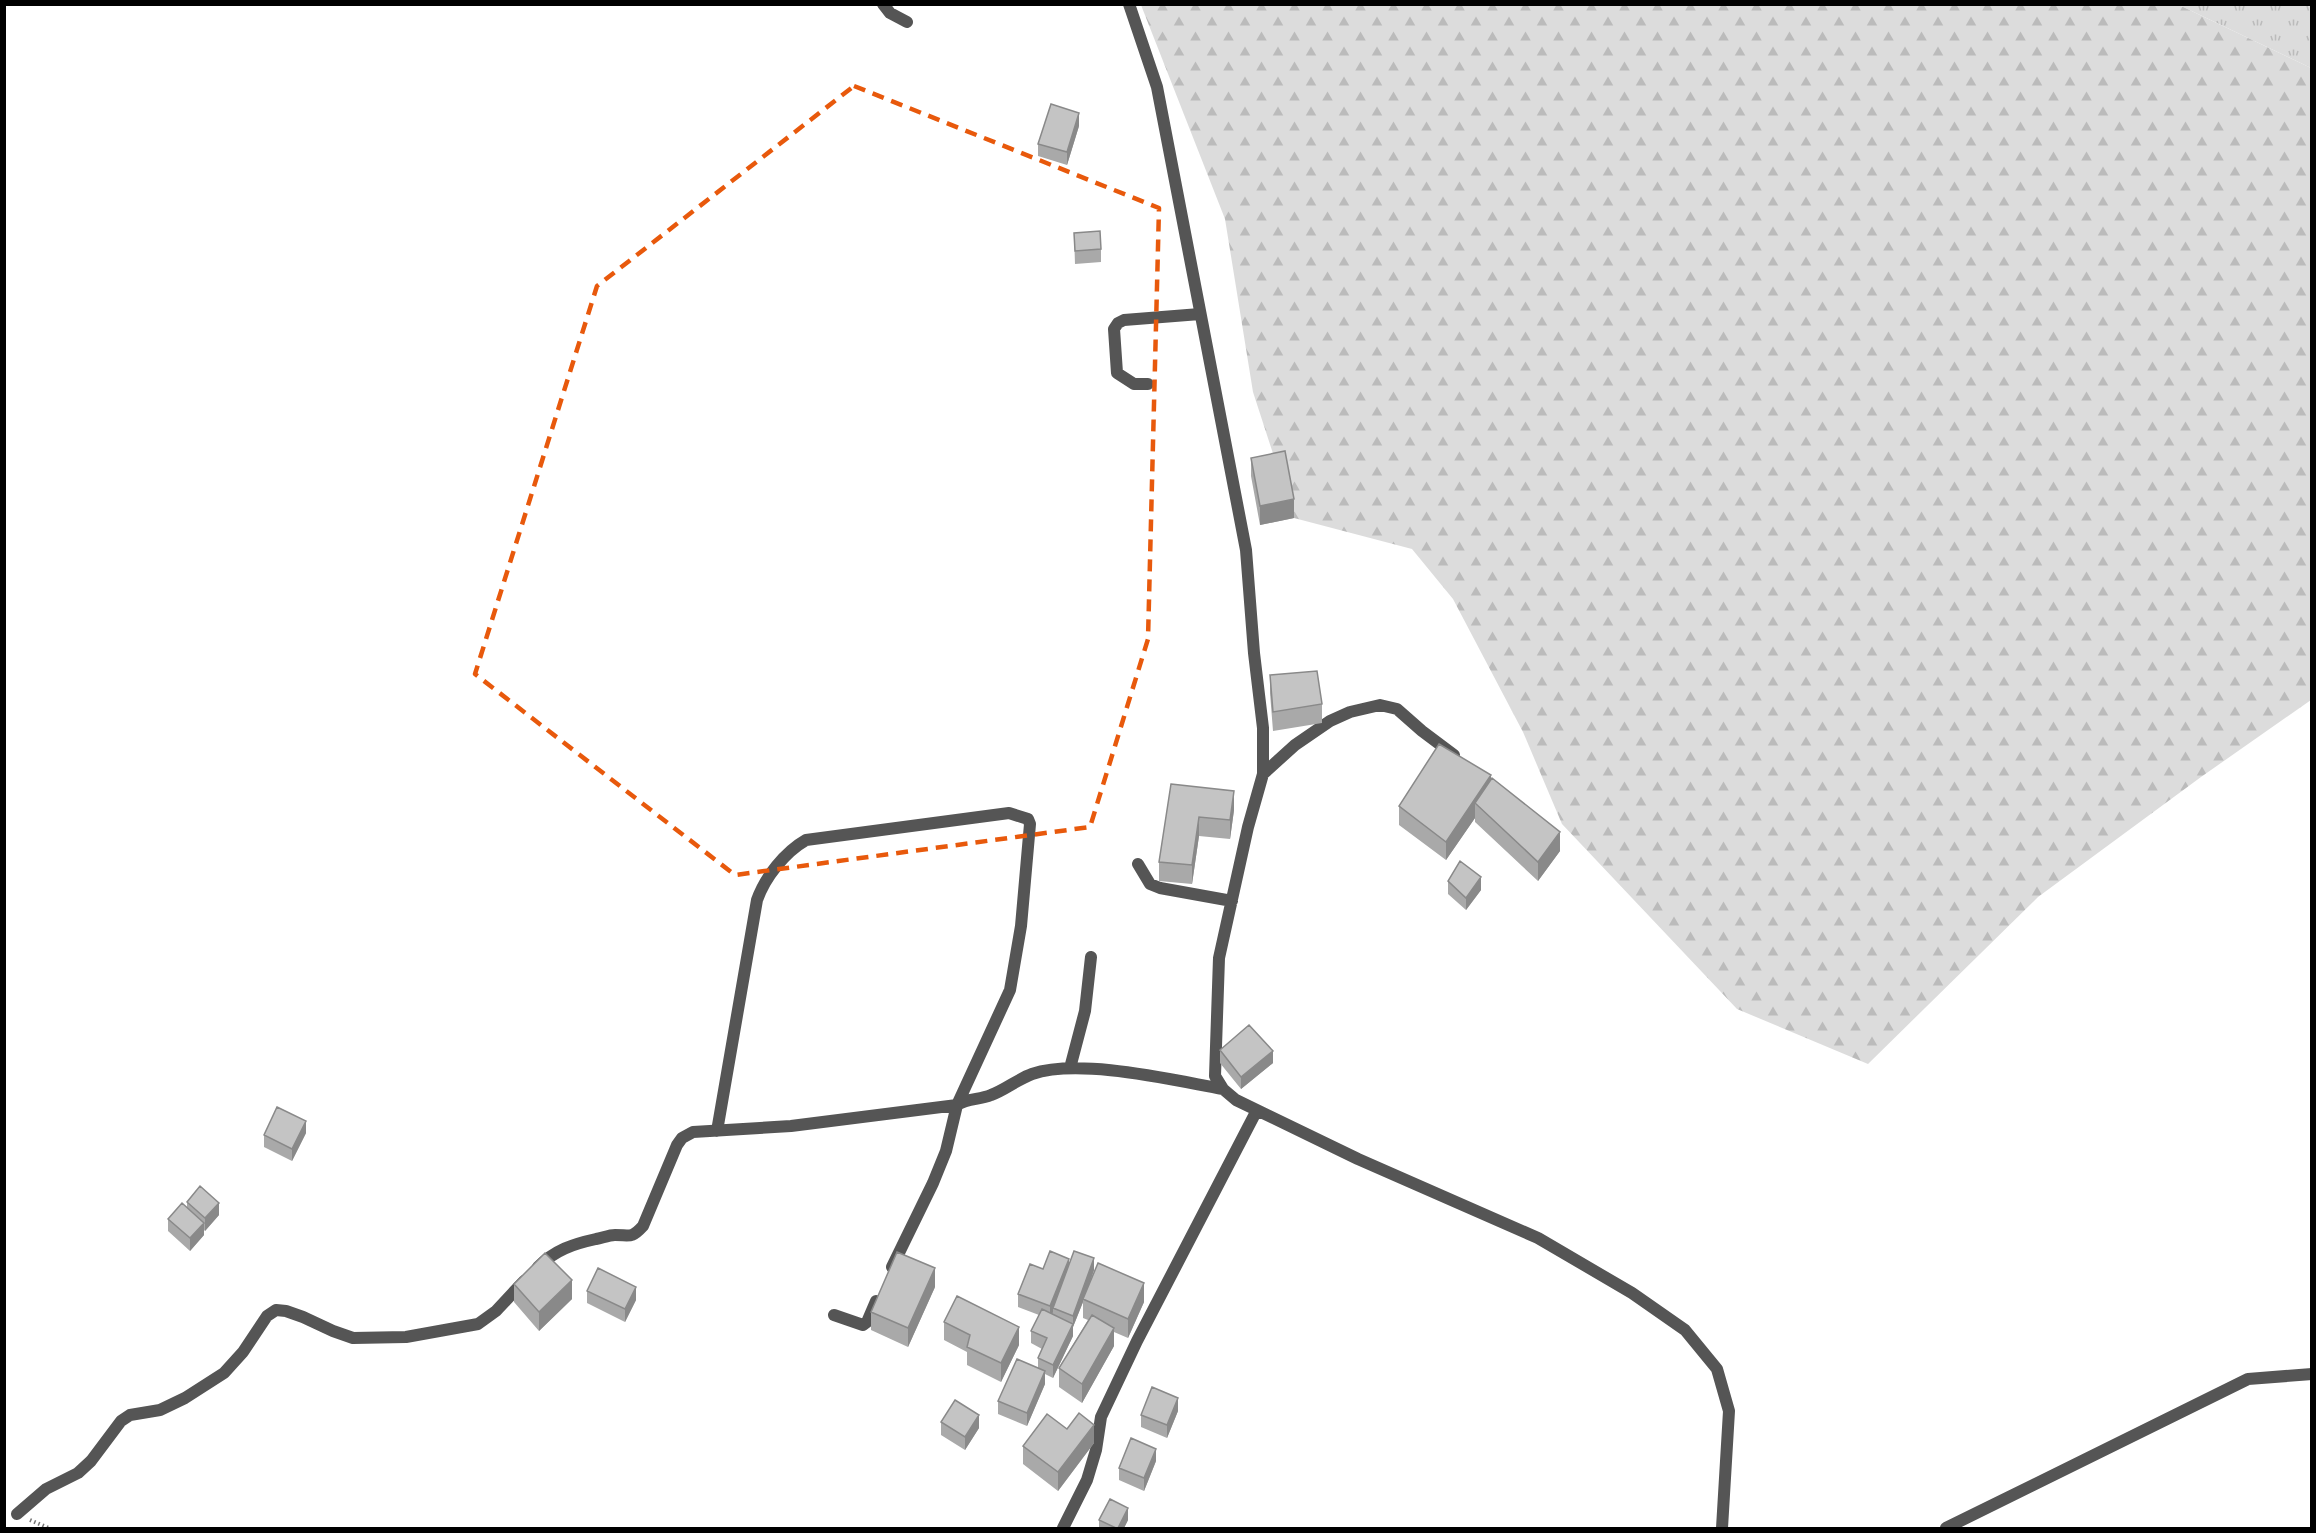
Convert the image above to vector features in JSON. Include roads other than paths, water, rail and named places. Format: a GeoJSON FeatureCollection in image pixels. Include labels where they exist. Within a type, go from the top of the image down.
{"type":"FeatureCollection","features":[{"type":"Feature","properties":{"kind":"street"},"geometry":{"type":"LineString","coordinates":[[883,4],[890,13],[907,22]]}},
{"type":"Feature","properties":{"kind":"street"},"geometry":{"type":"LineString","coordinates":[[1130,4],[1157,87],[1246,550],[1254,653],[1263,728],[1263,774],[1219,958],[1215,1076],[1223,1089],[1236,1100],[1358,1159],[1538,1238],[1632,1293],[1685,1330],[1717,1369],[1728,1411],[1722,1528]]}},
{"type":"Feature","properties":{"kind":"street"},"geometry":{"type":"LineString","coordinates":[[1148,384],[1134,384],[1118,373],[1114,329],[1118,323],[1124,320],[1200,314]]}},
{"type":"Feature","properties":{"kind":"street"},"geometry":{"type":"LineString","coordinates":[[1263,774],[1294,745],[1330,720],[1350,712],[1380,705],[1397,709],[1422,731],[1469,765]]}},
{"type":"Feature","properties":{"kind":"street"},"geometry":{"type":"LineString","coordinates":[[717,1131],[757,900],[762,887],[792,848],[806,840],[1009,813],[1028,819],[1030,824],[1018,948],[1010,990],[957,1105],[946,1151],[933,1183],[867,1322],[863,1326],[834,1316]]}},
{"type":"Feature","properties":{"kind":"street"},"geometry":{"type":"LineString","coordinates":[[1138,864],[1150,884],[1160,888],[1232,901]]}},
{"type":"Feature","properties":{"kind":"street"},"geometry":{"type":"LineString","coordinates":[[1070,1068],[1086,1011],[1091,957]]}},
{"type":"Feature","properties":{"kind":"street"},"geometry":{"type":"LineString","coordinates":[[17,1514],[46,1489],[78,1473],[91,1461],[121,1421],[130,1415],[160,1410],[185,1398],[224,1373],[243,1352],[267,1316],[276,1310],[303,1317],[353,1338],[406,1337],[478,1324],[496,1311],[548,1257],[575,1244],[614,1235],[626,1237],[634,1235],[643,1226],[677,1145],[682,1138],[693,1132],[791,1126],[957,1105],[965,1100],[989,1096],[1033,1074],[1070,1068],[1127,1072],[1223,1089]]}},
{"type":"Feature","properties":{"kind":"street"},"geometry":{"type":"LineString","coordinates":[[1063,1528],[1087,1480],[1096,1450],[1101,1417],[1137,1341],[1257,1110]]}},
{"type":"Feature","properties":{"kind":"street"},"geometry":{"type":"LineString","coordinates":[[1946,1528],[2248,1379],[2312,1374]]}}]}
